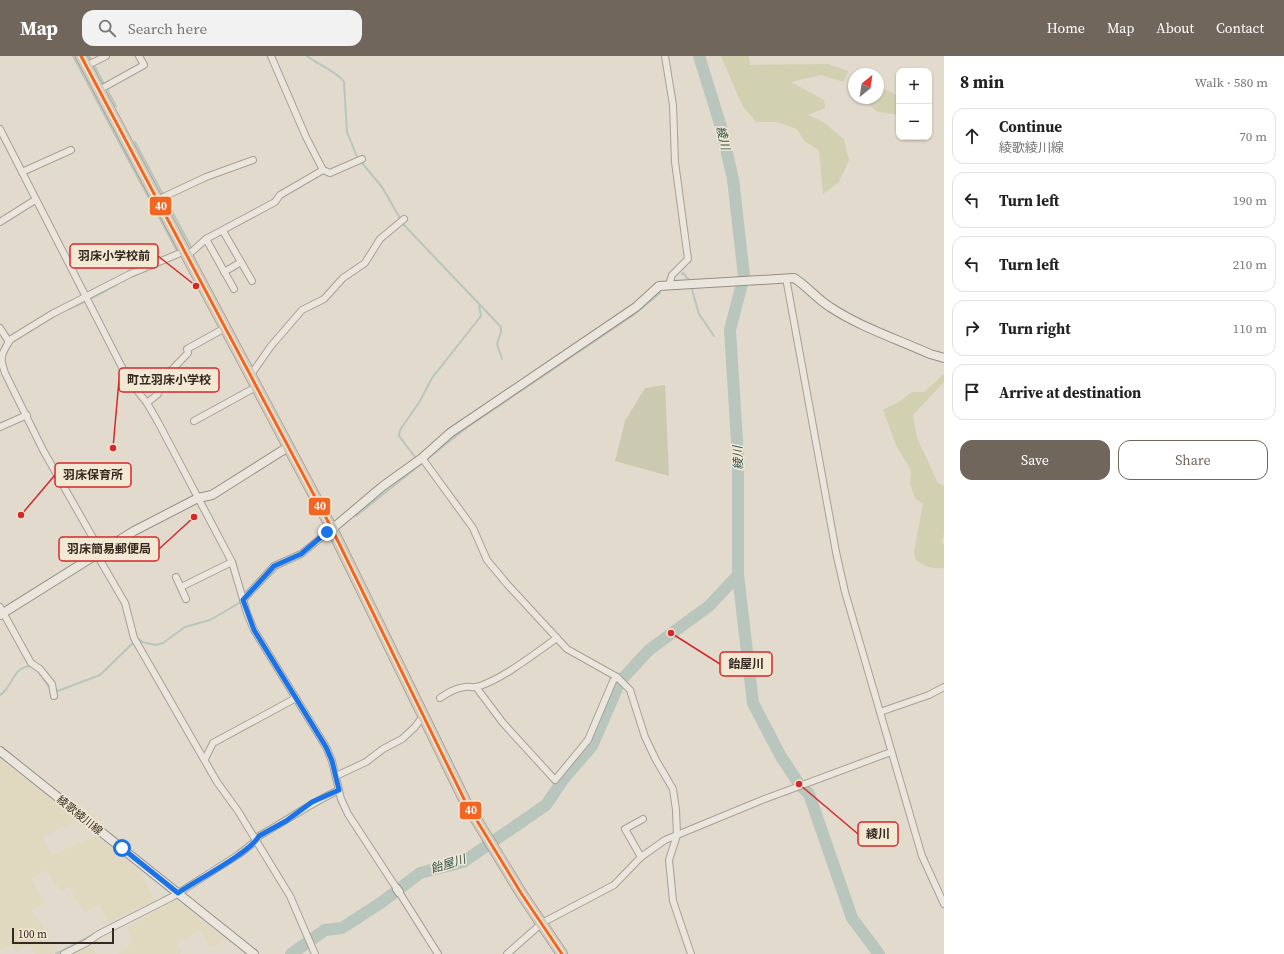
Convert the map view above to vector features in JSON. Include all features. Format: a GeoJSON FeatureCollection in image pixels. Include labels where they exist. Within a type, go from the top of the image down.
{"type":"FeatureCollection","features":[{"type":"Feature","properties":{"kind":"highway"},"geometry":{"type":"LineString","coordinates":[[81,56],[91,64],[162,198],[186,253],[332,529],[465,801],[521,894],[562,954]]}},
{"type":"Feature","properties":{"kind":"street"},"geometry":{"type":"LineString","coordinates":[[91,64],[106,56]]}},
{"type":"Feature","properties":{"kind":"street"},"geometry":{"type":"LineString","coordinates":[[103,87],[144,65],[139,56]]}},
{"type":"Feature","properties":{"kind":"street"},"geometry":{"type":"LineString","coordinates":[[271,56],[306,137],[323,170],[330,173],[360,160]]}},
{"type":"Feature","properties":{"kind":"street"},"geometry":{"type":"LineString","coordinates":[[665,56],[673,105],[675,162],[688,259],[672,275],[671,285]]}},
{"type":"Feature","properties":{"kind":"street"},"geometry":{"type":"LineString","coordinates":[[0,129],[35,200],[128,379],[146,403],[232,562],[243,600],[254,630],[326,747],[348,814],[438,954]]}},
{"type":"Feature","properties":{"kind":"street"},"geometry":{"type":"LineString","coordinates":[[22,172],[71,150]]}},
{"type":"Feature","properties":{"kind":"street"},"geometry":{"type":"LineString","coordinates":[[162,198],[253,160]]}},
{"type":"Feature","properties":{"kind":"street"},"geometry":{"type":"LineString","coordinates":[[314,951],[290,896],[257,840],[217,782],[134,638],[125,603],[43,450],[5,373],[1,359],[8,341],[52,314],[86,298],[130,274],[186,253],[222,230],[275,202],[280,195],[323,170]]}},
{"type":"Feature","properties":{"kind":"street"},"geometry":{"type":"LineString","coordinates":[[0,222],[35,200]]}},
{"type":"Feature","properties":{"kind":"street"},"geometry":{"type":"LineString","coordinates":[[250,376],[271,346],[302,310],[324,299],[343,278],[365,263],[380,239],[402,221]]}},
{"type":"Feature","properties":{"kind":"street"},"geometry":{"type":"LineString","coordinates":[[222,230],[252,281]]}},
{"type":"Feature","properties":{"kind":"street"},"geometry":{"type":"LineString","coordinates":[[206,240],[234,289]]}},
{"type":"Feature","properties":{"kind":"street"},"geometry":{"type":"LineString","coordinates":[[224,272],[241,262]]}},
{"type":"Feature","properties":{"kind":"street"},"geometry":{"type":"LineString","coordinates":[[782,278],[845,592],[922,856],[944,904]]}},
{"type":"Feature","properties":{"kind":"street"},"geometry":{"type":"LineString","coordinates":[[243,600],[274,566],[301,554],[383,486],[424,460],[450,433],[636,307],[659,286],[794,278],[801,282],[818,299],[845,316],[930,354],[944,358]]}},
{"type":"Feature","properties":{"kind":"street"},"geometry":{"type":"LineString","coordinates":[[0,328],[8,341]]}},
{"type":"Feature","properties":{"kind":"street"},"geometry":{"type":"LineString","coordinates":[[146,403],[158,394],[162,380],[188,353],[187,349],[225,328]]}},
{"type":"Feature","properties":{"kind":"street"},"geometry":{"type":"LineString","coordinates":[[194,421],[256,387]]}},
{"type":"Feature","properties":{"kind":"street"},"geometry":{"type":"LineString","coordinates":[[0,427],[27,416]]}},
{"type":"Feature","properties":{"kind":"street"},"geometry":{"type":"LineString","coordinates":[[54,693],[52,684],[40,669],[31,663],[1,612],[134,531],[198,498],[212,495],[288,447]]}},
{"type":"Feature","properties":{"kind":"street"},"geometry":{"type":"LineString","coordinates":[[424,460],[473,528],[487,560],[567,649],[617,678],[630,690],[645,737],[656,760],[673,789],[677,835],[668,860],[674,901],[691,954]]}},
{"type":"Feature","properties":{"kind":"street"},"geometry":{"type":"LineString","coordinates":[[181,587],[232,562]]}},
{"type":"Feature","properties":{"kind":"street"},"geometry":{"type":"LineString","coordinates":[[176,577],[186,598]]}},
{"type":"Feature","properties":{"kind":"street"},"geometry":{"type":"LineString","coordinates":[[440,698],[450,692],[466,687],[476,687],[520,664],[557,638]]}},
{"type":"Feature","properties":{"kind":"street"},"geometry":{"type":"LineString","coordinates":[[476,687],[504,723],[555,780],[588,740],[613,681],[617,678]]}},
{"type":"Feature","properties":{"kind":"street"},"geometry":{"type":"LineString","coordinates":[[880,712],[929,695],[944,687]]}},
{"type":"Feature","properties":{"kind":"street"},"geometry":{"type":"LineString","coordinates":[[205,759],[213,743],[296,698]]}},
{"type":"Feature","properties":{"kind":"street"},"geometry":{"type":"LineString","coordinates":[[336,776],[366,762],[383,749],[402,739],[415,727],[423,716]]}},
{"type":"Feature","properties":{"kind":"street","name":"綾歌綾川線"},"geometry":{"type":"LineString","coordinates":[[0,751],[254,954]]}},
{"type":"Feature","properties":{"kind":"street"},"geometry":{"type":"LineString","coordinates":[[507,954],[542,923],[614,885],[641,858],[665,840],[762,800],[891,752]]}},
{"type":"Feature","properties":{"kind":"street"},"geometry":{"type":"LineString","coordinates":[[64,954],[178,893],[208,875],[257,840],[259,836],[286,821],[312,802],[339,790]]}},
{"type":"Feature","properties":{"kind":"street"},"geometry":{"type":"LineString","coordinates":[[641,858],[625,829],[643,819]]}},
{"type":"Feature","properties":{"kind":"shaded area"},"geometry":{"type":"Polygon","coordinates":[[[0,760],[78,820],[43,837],[52,855],[96,836],[140,872],[155,901],[109,923],[99,905],[85,913],[69,887],[61,891],[46,870],[31,880],[45,901],[32,911],[58,951],[54,954],[36,954],[29,944],[17,952],[12,944],[0,950],[0,760]]]}},
{"type":"Feature","properties":{"kind":"shaded area"},"geometry":{"type":"Polygon","coordinates":[[[174,899],[226,940],[212,947],[200,930],[177,943],[182,954],[119,954],[133,942],[128,927],[174,899]]]}},
{"type":"Feature","properties":{"kind":"shaded area"},"geometry":{"type":"Polygon","coordinates":[[[90,945],[96,954],[73,954],[90,945]]]}},
{"type":"Feature","properties":{"kind":"green space"},"geometry":{"type":"Polygon","coordinates":[[[721,56],[749,56],[750,65],[828,64],[848,71],[844,82],[821,75],[791,82],[824,100],[825,108],[808,115],[823,122],[844,139],[849,160],[839,182],[823,194],[819,150],[804,141],[797,129],[777,122],[756,122],[742,105],[721,56]]]}},
{"type":"Feature","properties":{"kind":"green space"},"geometry":{"type":"Polygon","coordinates":[[[884,89],[896,95],[896,115],[878,112],[868,104],[884,104],[884,89]]]}},
{"type":"Feature","properties":{"kind":"green space"},"geometry":{"type":"Polygon","coordinates":[[[944,374],[944,382],[913,415],[917,438],[938,483],[944,486],[944,533],[942,542],[944,545],[944,568],[936,568],[926,566],[916,560],[914,552],[923,504],[915,498],[910,484],[911,470],[896,445],[883,410],[902,400],[912,392],[924,392],[944,374]]]}},
{"type":"Feature","properties":{"kind":"green space"},"geometry":{"type":"Polygon","coordinates":[[[665,385],[669,476],[615,461],[625,421],[645,388],[665,385]]]}},
{"type":"Feature","properties":{"kind":"waterway"},"geometry":{"type":"LineString","coordinates":[[73,56],[176,249]]}},
{"type":"Feature","properties":{"kind":"waterway"},"geometry":{"type":"LineString","coordinates":[[89,56],[116,106]]}},
{"type":"Feature","properties":{"kind":"waterway"},"geometry":{"type":"LineString","coordinates":[[307,56],[338,75],[344,82],[347,132],[357,157],[382,187],[404,225],[501,327],[497,344],[502,359]]}},
{"type":"Feature","properties":{"kind":"waterway","name":"綾川"},"geometry":{"type":"LineString","coordinates":[[699,56],[721,127],[733,179],[744,276],[730,330],[738,457],[738,575],[753,703],[780,755],[799,784],[809,794],[852,918],[879,954]]}},
{"type":"Feature","properties":{"kind":"waterway"},"geometry":{"type":"LineString","coordinates":[[135,142],[191,247]]}},
{"type":"Feature","properties":{"kind":"waterway"},"geometry":{"type":"LineString","coordinates":[[682,274],[683,273],[690,281]]}},
{"type":"Feature","properties":{"kind":"waterway"},"geometry":{"type":"LineString","coordinates":[[90,299],[116,285]]}},
{"type":"Feature","properties":{"kind":"waterway"},"geometry":{"type":"LineString","coordinates":[[691,286],[699,314],[714,336]]}},
{"type":"Feature","properties":{"kind":"waterway"},"geometry":{"type":"LineString","coordinates":[[356,516],[466,428],[632,316],[660,293]]}},
{"type":"Feature","properties":{"kind":"waterway"},"geometry":{"type":"LineString","coordinates":[[69,309],[84,302]]}},
{"type":"Feature","properties":{"kind":"waterway"},"geometry":{"type":"LineString","coordinates":[[415,457],[399,436],[400,430],[420,401],[432,378],[481,316],[479,306]]}},
{"type":"Feature","properties":{"kind":"waterway"},"geometry":{"type":"LineString","coordinates":[[255,591],[278,568],[301,557]]}},
{"type":"Feature","properties":{"kind":"waterway","name":"飴屋川"},"geometry":{"type":"LineString","coordinates":[[624,677],[649,650],[709,606],[738,575]]}},
{"type":"Feature","properties":{"kind":"waterway"},"geometry":{"type":"LineString","coordinates":[[139,639],[142,642],[156,645],[163,643],[185,627],[210,620],[241,602]]}},
{"type":"Feature","properties":{"kind":"waterway"},"geometry":{"type":"LineString","coordinates":[[55,692],[100,675],[135,641]]}},
{"type":"Feature","properties":{"kind":"waterway"},"geometry":{"type":"LineString","coordinates":[[0,695],[4,692],[21,669],[33,666]]}},
{"type":"Feature","properties":{"kind":"waterway"},"geometry":{"type":"LineString","coordinates":[[41,675],[51,690]]}},
{"type":"Feature","properties":{"kind":"waterway","name":"飴屋川"},"geometry":{"type":"LineString","coordinates":[[291,954],[325,930],[342,928],[382,902],[420,873],[463,862],[546,805],[565,777],[592,746],[618,686]]}},
{"type":"Feature","properties":{"kind":"waterway"},"geometry":{"type":"LineString","coordinates":[[143,909],[168,895]]}},
{"type":"Feature","properties":{"kind":"waterway"},"geometry":{"type":"LineString","coordinates":[[56,954],[119,921]]}},
{"type":"Feature","properties":{"kind":"transit line","name":"40"},"geometry":{"type":"LineString","coordinates":[[81,56],[332,529],[465,801],[521,893],[562,954]]}},
{"type":"Feature","properties":{"kind":"place","name":"羽床小学校前"},"geometry":{"type":"Point","coordinates":[196,286]}},
{"type":"Feature","properties":{"kind":"place","name":"町立羽床小学校"},"geometry":{"type":"Point","coordinates":[113,448]}},
{"type":"Feature","properties":{"kind":"place","name":"羽床保育所"},"geometry":{"type":"Point","coordinates":[21,515]}},
{"type":"Feature","properties":{"kind":"place","name":"羽床簡易郵便局"},"geometry":{"type":"Point","coordinates":[194,517]}},
{"type":"Feature","properties":{"kind":"place","name":"飴屋川"},"geometry":{"type":"Point","coordinates":[671,633]}},
{"type":"Feature","properties":{"kind":"place","name":"綾川"},"geometry":{"type":"Point","coordinates":[799,784]}},
{"type":"Feature","properties":{"kind":"route"},"geometry":{"type":"LineString","coordinates":[[122,848],[178,893],[238,855],[257,840],[259,836],[286,821],[312,802],[339,790],[332,761],[326,747],[254,630],[243,600],[274,566],[301,554],[327,532]]}}]}
